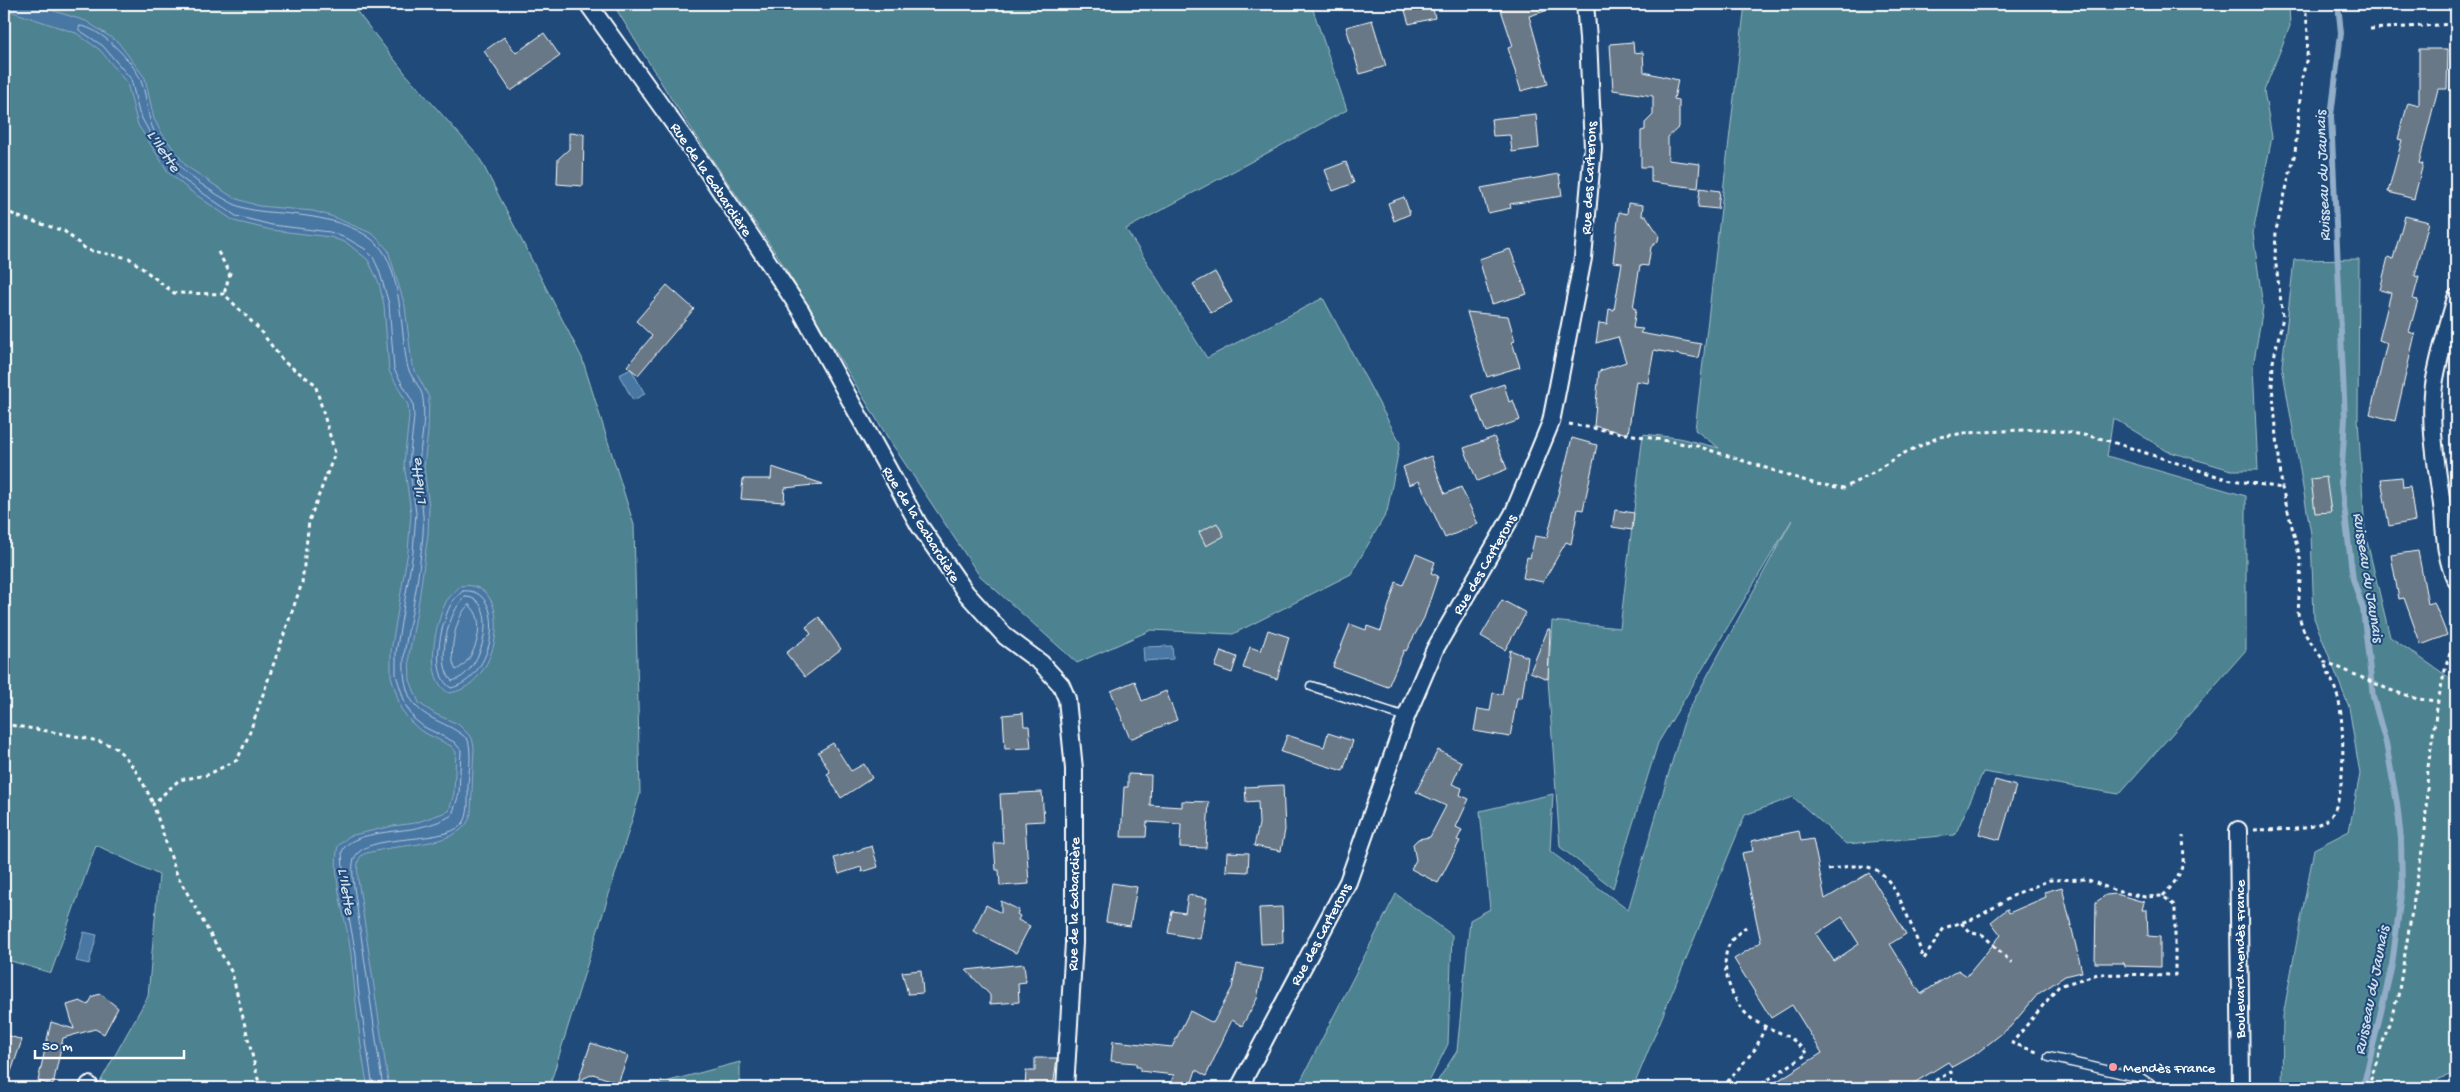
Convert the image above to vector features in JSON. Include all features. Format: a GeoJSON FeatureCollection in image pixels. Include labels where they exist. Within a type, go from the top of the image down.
{"type":"FeatureCollection","features":[{"type":"Feature","properties":{"kind":"street","name":"Rue de la Gabardière"},"geometry":{"type":"LineString","coordinates":[[588,4],[704,166],[801,311],[915,517],[966,593],[1006,637],[1041,663],[1061,685],[1067,699],[1074,769],[1074,943],[1065,1088]]}},
{"type":"Feature","properties":{"kind":"street","name":"Rue des Carterons"},"geometry":{"type":"LineString","coordinates":[[1239,1088],[1348,882],[1406,717],[1435,649],[1513,514],[1550,422],[1583,258],[1593,148],[1585,4]]}},
{"type":"Feature","properties":{"kind":"street"},"geometry":{"type":"LineString","coordinates":[[2456,298],[2435,381],[2435,448],[2448,551],[2456,580]]}},
{"type":"Feature","properties":{"kind":"street","name":"Boulevard Mendès France"},"geometry":{"type":"LineString","coordinates":[[2238,830],[2240,1088]]}},
{"type":"Feature","properties":{"kind":"lane"},"geometry":{"type":"LineString","coordinates":[[1312,686],[1406,717]]}},
{"type":"Feature","properties":{"kind":"lane"},"geometry":{"type":"LineString","coordinates":[[2049,1057],[2141,1078],[2156,1088]]}},
{"type":"Feature","properties":{"kind":"path"},"geometry":{"type":"LineString","coordinates":[[2238,830],[2309,827],[2328,819],[2334,813],[2338,804],[2341,782],[2340,709],[2324,661],[2306,634],[2298,614],[2301,562],[2282,488],[2272,386],[2273,362],[2283,317],[2275,243],[2279,215],[2295,152],[2302,78],[2307,56],[2308,33],[2305,4]]}},
{"type":"Feature","properties":{"kind":"path"},"geometry":{"type":"LineString","coordinates":[[2370,29],[2456,24]]}},
{"type":"Feature","properties":{"kind":"path"},"geometry":{"type":"LineString","coordinates":[[4,209],[16,216],[64,231],[87,250],[130,258],[174,293],[224,294],[259,329],[284,362],[315,384],[335,452],[309,520],[302,583],[248,738],[237,760],[207,775],[179,780],[153,804]]}},
{"type":"Feature","properties":{"kind":"path"},"geometry":{"type":"LineString","coordinates":[[218,252],[230,273],[224,294]]}},
{"type":"Feature","properties":{"kind":"path"},"geometry":{"type":"LineString","coordinates":[[1550,422],[1697,446],[1816,484],[1844,488],[1871,474],[1898,456],[1939,437],[1965,433],[2041,429],[2068,432],[2103,440],[2226,479],[2282,488]]}},
{"type":"Feature","properties":{"kind":"path"},"geometry":{"type":"LineString","coordinates":[[2368,1088],[2398,996],[2425,832],[2428,767],[2438,701],[2456,634]]}},
{"type":"Feature","properties":{"kind":"path"},"geometry":{"type":"LineString","coordinates":[[2324,661],[2390,690],[2418,698],[2438,701]]}},
{"type":"Feature","properties":{"kind":"path"},"geometry":{"type":"LineString","coordinates":[[4,724],[96,740],[116,748],[132,766],[153,804],[177,875],[232,973],[259,1083],[262,1088]]}},
{"type":"Feature","properties":{"kind":"path"},"geometry":{"type":"LineString","coordinates":[[2163,896],[2179,879],[2184,863],[2183,836]]}},
{"type":"Feature","properties":{"kind":"path"},"geometry":{"type":"LineString","coordinates":[[1828,870],[1864,866],[1877,869],[1886,878],[1912,924],[1924,959],[1944,928],[1976,918],[2018,894],[2050,880],[2086,879],[2116,890],[2145,896],[2163,896],[2175,906],[2175,975],[2098,974],[2059,986],[2012,1043],[2049,1057]]}},
{"type":"Feature","properties":{"kind":"path"},"geometry":{"type":"LineString","coordinates":[[1961,923],[1972,933],[1983,935],[2012,963]]}},
{"type":"Feature","properties":{"kind":"path"},"geometry":{"type":"LineString","coordinates":[[1746,927],[1730,943],[1726,959],[1727,974],[1731,988],[1750,1018],[1793,1040],[1807,1054],[1766,1081],[1761,1085],[1761,1088]]}},
{"type":"Feature","properties":{"kind":"path"},"geometry":{"type":"LineString","coordinates":[[1722,1088],[1756,1048],[1765,1027]]}},
{"type":"Feature","properties":{"kind":"path"},"geometry":{"type":"LineString","coordinates":[[1921,1088],[1951,1072],[1952,1088]]}},
{"type":"Feature","properties":{"kind":"green space"},"geometry":{"type":"Polygon","coordinates":[[[4,4],[351,4],[405,73],[478,155],[582,358],[634,525],[640,794],[549,1088],[131,1088],[100,1082],[148,996],[159,875],[96,845],[51,973],[4,959],[4,4]]]}},
{"type":"Feature","properties":{"kind":"green space"},"geometry":{"type":"Polygon","coordinates":[[[613,4],[1311,4],[1347,110],[1126,229],[1207,358],[1323,298],[1400,443],[1387,512],[1351,574],[1233,634],[1151,630],[1077,663],[979,575],[888,438],[779,258],[670,97],[613,4]]]}},
{"type":"Feature","properties":{"kind":"green space"},"geometry":{"type":"Polygon","coordinates":[[[1745,4],[2289,4],[2290,26],[2264,91],[2272,137],[2253,233],[2263,307],[2253,367],[2258,470],[2231,470],[2167,451],[2113,418],[2107,456],[2246,496],[2246,650],[2119,794],[1983,772],[1955,835],[1846,844],[1793,797],[1745,815],[1633,1088],[1433,1088],[1457,1051],[1470,920],[1490,909],[1480,811],[1553,794],[1550,851],[1628,910],[1686,715],[1792,520],[1658,743],[1613,888],[1560,847],[1548,679],[1552,621],[1620,628],[1643,434],[1679,438],[1719,448],[1695,430],[1745,4]]]}},
{"type":"Feature","properties":{"kind":"green space"},"geometry":{"type":"Polygon","coordinates":[[[2359,259],[2358,419],[2365,533],[2390,637],[2456,682],[2456,1073],[2438,1079],[2437,1088],[2282,1088],[2283,1016],[2314,849],[2349,831],[2360,774],[2349,707],[2314,618],[2311,534],[2282,366],[2294,260],[2359,259]]]}},
{"type":"Feature","properties":{"kind":"green space"},"geometry":{"type":"Polygon","coordinates":[[[1396,894],[1452,935],[1448,1044],[1426,1088],[1297,1088],[1396,894]]]}},
{"type":"Feature","properties":{"kind":"green space"},"geometry":{"type":"Polygon","coordinates":[[[740,1062],[740,1088],[643,1088],[740,1062]]]}},
{"type":"Feature","properties":{"kind":"water","name":"L'Ilette"},"geometry":{"type":"Polygon","coordinates":[[[4,4],[32,4],[86,21],[118,42],[145,78],[154,119],[161,132],[186,166],[234,198],[259,206],[313,211],[331,216],[373,234],[388,250],[405,306],[412,365],[429,397],[424,467],[429,507],[428,534],[409,655],[410,680],[419,703],[435,714],[458,724],[472,738],[474,747],[471,813],[466,824],[457,832],[445,838],[364,854],[358,861],[358,879],[389,1088],[368,1088],[360,1038],[351,954],[337,877],[337,851],[338,846],[349,836],[415,823],[449,811],[454,793],[456,752],[451,746],[421,731],[411,722],[401,709],[391,676],[391,651],[408,551],[411,513],[404,463],[409,417],[408,405],[389,371],[384,305],[379,283],[368,260],[347,243],[330,237],[271,230],[234,221],[189,190],[169,173],[138,125],[127,83],[100,50],[76,33],[4,9],[4,4]]]}},
{"type":"Feature","properties":{"kind":"water"},"geometry":{"type":"Polygon","coordinates":[[[631,369],[645,394],[633,400],[619,375],[631,369]]]}},
{"type":"Feature","properties":{"kind":"water"},"geometry":{"type":"Polygon","coordinates":[[[460,586],[478,588],[489,598],[495,614],[496,634],[491,654],[481,672],[467,686],[449,693],[441,686],[436,676],[433,652],[438,625],[445,604],[460,586]]]}},
{"type":"Feature","properties":{"kind":"water"},"geometry":{"type":"Polygon","coordinates":[[[1172,646],[1173,659],[1144,661],[1143,647],[1172,646]]]}},
{"type":"Feature","properties":{"kind":"water"},"geometry":{"type":"Polygon","coordinates":[[[84,932],[97,935],[89,964],[76,961],[84,932]]]}},
{"type":"Feature","properties":{"kind":"building"},"geometry":{"type":"Polygon","coordinates":[[[1403,4],[1432,4],[1435,18],[1409,24],[1403,4]]]}},
{"type":"Feature","properties":{"kind":"building"},"geometry":{"type":"Polygon","coordinates":[[[1499,4],[1558,4],[1558,7],[1529,16],[1548,84],[1521,91],[1508,48],[1513,46],[1499,4]]]}},
{"type":"Feature","properties":{"kind":"building"},"geometry":{"type":"Polygon","coordinates":[[[1372,20],[1386,66],[1360,74],[1346,27],[1372,20]]]}},
{"type":"Feature","properties":{"kind":"building"},"geometry":{"type":"Polygon","coordinates":[[[544,33],[560,56],[511,91],[484,51],[504,37],[516,53],[544,33]]]}},
{"type":"Feature","properties":{"kind":"building"},"geometry":{"type":"Polygon","coordinates":[[[1633,42],[1634,53],[1643,52],[1644,72],[1678,80],[1674,99],[1679,100],[1679,127],[1668,137],[1668,160],[1700,164],[1698,188],[1651,182],[1651,167],[1641,167],[1641,131],[1645,130],[1645,123],[1653,115],[1653,96],[1613,90],[1610,44],[1633,42]]]}},
{"type":"Feature","properties":{"kind":"building"},"geometry":{"type":"Polygon","coordinates":[[[2419,49],[2448,49],[2447,89],[2438,89],[2419,163],[2423,164],[2414,199],[2388,192],[2402,140],[2398,139],[2408,103],[2419,106],[2419,49]]]}},
{"type":"Feature","properties":{"kind":"building"},"geometry":{"type":"Polygon","coordinates":[[[1536,114],[1539,148],[1512,152],[1510,135],[1493,136],[1491,119],[1536,114]]]}},
{"type":"Feature","properties":{"kind":"building"},"geometry":{"type":"Polygon","coordinates":[[[569,133],[584,134],[583,186],[557,184],[558,159],[569,149],[569,133]]]}},
{"type":"Feature","properties":{"kind":"building"},"geometry":{"type":"Polygon","coordinates":[[[1346,162],[1354,183],[1333,191],[1325,170],[1346,162]]]}},
{"type":"Feature","properties":{"kind":"building"},"geometry":{"type":"Polygon","coordinates":[[[1559,174],[1562,196],[1510,204],[1511,208],[1488,213],[1481,188],[1559,174]]]}},
{"type":"Feature","properties":{"kind":"building"},"geometry":{"type":"Polygon","coordinates":[[[1700,188],[1720,191],[1718,209],[1698,207],[1700,188]]]}},
{"type":"Feature","properties":{"kind":"building"},"geometry":{"type":"Polygon","coordinates":[[[1404,197],[1410,214],[1394,221],[1388,203],[1404,197]]]}},
{"type":"Feature","properties":{"kind":"building"},"geometry":{"type":"Polygon","coordinates":[[[1628,203],[1643,205],[1642,216],[1646,216],[1659,235],[1658,241],[1651,247],[1648,266],[1640,265],[1633,308],[1636,309],[1633,328],[1643,329],[1640,333],[1701,344],[1698,358],[1654,350],[1648,383],[1636,381],[1628,434],[1594,426],[1599,371],[1626,362],[1618,337],[1596,343],[1599,323],[1607,324],[1609,309],[1614,310],[1622,263],[1613,262],[1619,212],[1627,214],[1628,203]]]}},
{"type":"Feature","properties":{"kind":"building"},"geometry":{"type":"Polygon","coordinates":[[[2405,216],[2429,222],[2415,276],[2419,277],[2413,299],[2418,300],[2409,332],[2415,334],[2395,421],[2370,414],[2387,343],[2379,340],[2391,293],[2380,290],[2388,257],[2393,259],[2405,216]]]}},
{"type":"Feature","properties":{"kind":"building"},"geometry":{"type":"Polygon","coordinates":[[[1510,249],[1527,294],[1492,304],[1479,259],[1510,249]]]}},
{"type":"Feature","properties":{"kind":"building"},"geometry":{"type":"Polygon","coordinates":[[[1215,272],[1232,302],[1211,313],[1193,284],[1215,272]]]}},
{"type":"Feature","properties":{"kind":"building"},"geometry":{"type":"Polygon","coordinates":[[[667,285],[694,309],[638,375],[627,366],[652,336],[636,321],[667,285]]]}},
{"type":"Feature","properties":{"kind":"building"},"geometry":{"type":"Polygon","coordinates":[[[1467,312],[1508,316],[1515,341],[1512,342],[1520,367],[1487,377],[1467,312]]]}},
{"type":"Feature","properties":{"kind":"building"},"geometry":{"type":"Polygon","coordinates":[[[1504,384],[1509,402],[1513,400],[1520,420],[1486,432],[1472,395],[1504,384]]]}},
{"type":"Feature","properties":{"kind":"building"},"geometry":{"type":"Polygon","coordinates":[[[1494,437],[1507,469],[1477,481],[1464,448],[1494,437]]]}},
{"type":"Feature","properties":{"kind":"building"},"geometry":{"type":"Polygon","coordinates":[[[1572,438],[1597,445],[1583,510],[1578,509],[1571,544],[1566,542],[1543,582],[1523,578],[1527,557],[1530,558],[1535,536],[1547,538],[1572,438]]]}},
{"type":"Feature","properties":{"kind":"building"},"geometry":{"type":"Polygon","coordinates":[[[1431,456],[1445,494],[1461,487],[1478,524],[1445,538],[1419,481],[1409,485],[1403,467],[1431,456]]]}},
{"type":"Feature","properties":{"kind":"building"},"geometry":{"type":"Polygon","coordinates":[[[772,467],[823,484],[785,488],[784,502],[741,499],[743,479],[771,479],[772,467]]]}},
{"type":"Feature","properties":{"kind":"building"},"geometry":{"type":"Polygon","coordinates":[[[2326,477],[2331,512],[2315,513],[2311,479],[2326,477]]]}},
{"type":"Feature","properties":{"kind":"building"},"geometry":{"type":"Polygon","coordinates":[[[2402,477],[2403,487],[2410,486],[2415,521],[2389,526],[2381,479],[2402,477]]]}},
{"type":"Feature","properties":{"kind":"building"},"geometry":{"type":"Polygon","coordinates":[[[1615,510],[1634,513],[1632,530],[1612,527],[1615,510]]]}},
{"type":"Feature","properties":{"kind":"building"},"geometry":{"type":"Polygon","coordinates":[[[1217,523],[1224,536],[1206,546],[1199,532],[1217,523]]]}},
{"type":"Feature","properties":{"kind":"building"},"geometry":{"type":"Polygon","coordinates":[[[2418,551],[2428,604],[2434,602],[2447,635],[2421,645],[2404,598],[2399,599],[2391,555],[2418,551]]]}},
{"type":"Feature","properties":{"kind":"building"},"geometry":{"type":"Polygon","coordinates":[[[1416,554],[1435,562],[1431,573],[1438,576],[1424,618],[1406,651],[1404,650],[1388,687],[1333,667],[1350,624],[1366,630],[1367,626],[1381,631],[1396,582],[1403,585],[1416,554]]]}},
{"type":"Feature","properties":{"kind":"building"},"geometry":{"type":"Polygon","coordinates":[[[1502,600],[1526,613],[1505,650],[1481,636],[1502,600]]]}},
{"type":"Feature","properties":{"kind":"building"},"geometry":{"type":"Polygon","coordinates":[[[819,617],[841,649],[805,677],[786,653],[811,634],[806,627],[819,617]]]}},
{"type":"Feature","properties":{"kind":"building"},"geometry":{"type":"Polygon","coordinates":[[[1548,629],[1550,629],[1548,679],[1530,672],[1548,629]]]}},
{"type":"Feature","properties":{"kind":"building"},"geometry":{"type":"Polygon","coordinates":[[[1268,630],[1289,637],[1277,679],[1243,668],[1250,647],[1261,651],[1268,630]]]}},
{"type":"Feature","properties":{"kind":"building"},"geometry":{"type":"Polygon","coordinates":[[[1510,650],[1528,657],[1522,698],[1517,698],[1510,737],[1474,731],[1478,709],[1490,711],[1493,693],[1502,694],[1510,650]]]}},
{"type":"Feature","properties":{"kind":"building"},"geometry":{"type":"Polygon","coordinates":[[[1221,651],[1237,657],[1232,673],[1215,667],[1221,651]]]}},
{"type":"Feature","properties":{"kind":"building"},"geometry":{"type":"Polygon","coordinates":[[[1135,681],[1142,701],[1166,691],[1177,720],[1130,739],[1111,691],[1135,681]]]}},
{"type":"Feature","properties":{"kind":"building"},"geometry":{"type":"Polygon","coordinates":[[[1023,713],[1024,726],[1029,726],[1031,748],[1005,749],[1003,715],[1023,713]]]}},
{"type":"Feature","properties":{"kind":"building"},"geometry":{"type":"Polygon","coordinates":[[[1328,733],[1353,741],[1343,771],[1281,752],[1287,735],[1324,747],[1328,733]]]}},
{"type":"Feature","properties":{"kind":"building"},"geometry":{"type":"Polygon","coordinates":[[[833,743],[851,771],[864,764],[872,778],[841,798],[827,774],[830,772],[818,752],[833,743]]]}},
{"type":"Feature","properties":{"kind":"building"},"geometry":{"type":"Polygon","coordinates":[[[1438,750],[1462,762],[1452,784],[1462,788],[1460,795],[1469,799],[1456,827],[1462,830],[1457,840],[1460,841],[1438,883],[1411,869],[1416,860],[1413,844],[1418,839],[1430,837],[1446,806],[1416,792],[1438,750]]]}},
{"type":"Feature","properties":{"kind":"building"},"geometry":{"type":"Polygon","coordinates":[[[1128,774],[1151,775],[1150,805],[1182,807],[1182,801],[1209,802],[1206,848],[1180,847],[1181,824],[1147,822],[1146,837],[1121,837],[1124,787],[1128,787],[1128,774]]]}},
{"type":"Feature","properties":{"kind":"building"},"geometry":{"type":"Polygon","coordinates":[[[1995,780],[2016,786],[2000,840],[1979,834],[1995,780]]]}},
{"type":"Feature","properties":{"kind":"building"},"geometry":{"type":"Polygon","coordinates":[[[1283,785],[1285,830],[1281,851],[1254,846],[1259,824],[1258,801],[1246,802],[1245,787],[1283,785]]]}},
{"type":"Feature","properties":{"kind":"building"},"geometry":{"type":"Polygon","coordinates":[[[1042,792],[1044,821],[1025,822],[1029,884],[1000,886],[999,870],[996,870],[994,843],[1003,843],[1000,794],[1042,792]]]}},
{"type":"Feature","properties":{"kind":"building"},"geometry":{"type":"Polygon","coordinates":[[[1799,831],[1801,841],[1813,839],[1825,899],[1869,873],[1906,934],[1890,944],[1921,994],[1958,970],[1967,976],[2001,935],[1991,922],[2007,909],[2009,913],[2046,897],[2044,892],[2062,887],[2082,972],[2065,976],[2038,994],[2010,1027],[1977,1053],[1952,1067],[1948,1062],[1906,1088],[1766,1088],[1822,1053],[1792,1005],[1771,1018],[1734,959],[1761,942],[1742,853],[1753,851],[1751,841],[1799,831]],[[1842,917],[1816,934],[1834,961],[1859,944],[1842,917]]]}},
{"type":"Feature","properties":{"kind":"building"},"geometry":{"type":"Polygon","coordinates":[[[872,846],[878,867],[862,872],[861,867],[839,874],[834,858],[872,846]]]}},
{"type":"Feature","properties":{"kind":"building"},"geometry":{"type":"Polygon","coordinates":[[[1227,852],[1249,853],[1248,872],[1226,871],[1227,852]]]}},
{"type":"Feature","properties":{"kind":"building"},"geometry":{"type":"Polygon","coordinates":[[[1112,883],[1137,887],[1130,926],[1106,922],[1112,883]]]}},
{"type":"Feature","properties":{"kind":"building"},"geometry":{"type":"Polygon","coordinates":[[[2116,894],[2144,902],[2142,910],[2147,910],[2148,936],[2160,937],[2160,967],[2125,966],[2124,963],[2095,963],[2096,902],[2106,895],[2116,894]]]}},
{"type":"Feature","properties":{"kind":"building"},"geometry":{"type":"Polygon","coordinates":[[[1188,895],[1207,898],[1200,939],[1168,933],[1172,911],[1185,913],[1188,895]]]}},
{"type":"Feature","properties":{"kind":"building"},"geometry":{"type":"Polygon","coordinates":[[[1001,901],[1019,910],[1017,914],[1020,916],[1018,920],[1030,926],[1016,953],[973,931],[986,905],[1001,913],[1001,901]]]}},
{"type":"Feature","properties":{"kind":"building"},"geometry":{"type":"Polygon","coordinates":[[[1282,907],[1283,943],[1261,944],[1259,908],[1282,907]]]}},
{"type":"Feature","properties":{"kind":"building"},"geometry":{"type":"Polygon","coordinates":[[[1024,964],[1026,982],[1018,983],[1019,1002],[990,1004],[990,995],[966,970],[1024,964]]]}},
{"type":"Feature","properties":{"kind":"building"},"geometry":{"type":"Polygon","coordinates":[[[1237,964],[1263,969],[1257,999],[1242,1026],[1232,1020],[1206,1076],[1196,1070],[1190,1088],[1179,1088],[1170,1084],[1174,1075],[1140,1071],[1140,1067],[1136,1067],[1136,1063],[1111,1061],[1113,1041],[1172,1047],[1190,1011],[1213,1023],[1232,988],[1237,964]]]}},
{"type":"Feature","properties":{"kind":"building"},"geometry":{"type":"Polygon","coordinates":[[[921,970],[923,993],[908,994],[902,972],[921,970]]]}},
{"type":"Feature","properties":{"kind":"building"},"geometry":{"type":"Polygon","coordinates":[[[101,994],[118,1008],[104,1034],[95,1029],[63,1038],[53,1085],[38,1081],[51,1022],[74,1029],[67,1005],[80,1001],[88,1005],[93,996],[101,994]]]}},
{"type":"Feature","properties":{"kind":"building"},"geometry":{"type":"Polygon","coordinates":[[[4,1034],[22,1040],[6,1086],[4,1085],[4,1034]]]}},
{"type":"Feature","properties":{"kind":"building"},"geometry":{"type":"Polygon","coordinates":[[[591,1043],[628,1056],[618,1083],[593,1074],[578,1081],[591,1043]]]}},
{"type":"Feature","properties":{"kind":"building"},"geometry":{"type":"Polygon","coordinates":[[[1035,1058],[1057,1058],[1053,1088],[1025,1088],[1026,1071],[1035,1071],[1035,1058]]]}},
{"type":"Feature","properties":{"kind":"waterway","name":"Ruisseau du Jaunais"},"geometry":{"type":"LineString","coordinates":[[2338,4],[2341,33],[2331,116],[2345,419],[2341,482],[2353,579],[2363,609],[2373,697],[2386,743],[2397,803],[2401,839],[2402,887],[2392,965],[2363,1088]]}},
{"type":"Feature","properties":{"kind":"place","name":"Mendès France"},"geometry":{"type":"Point","coordinates":[2113,1067]}}]}
